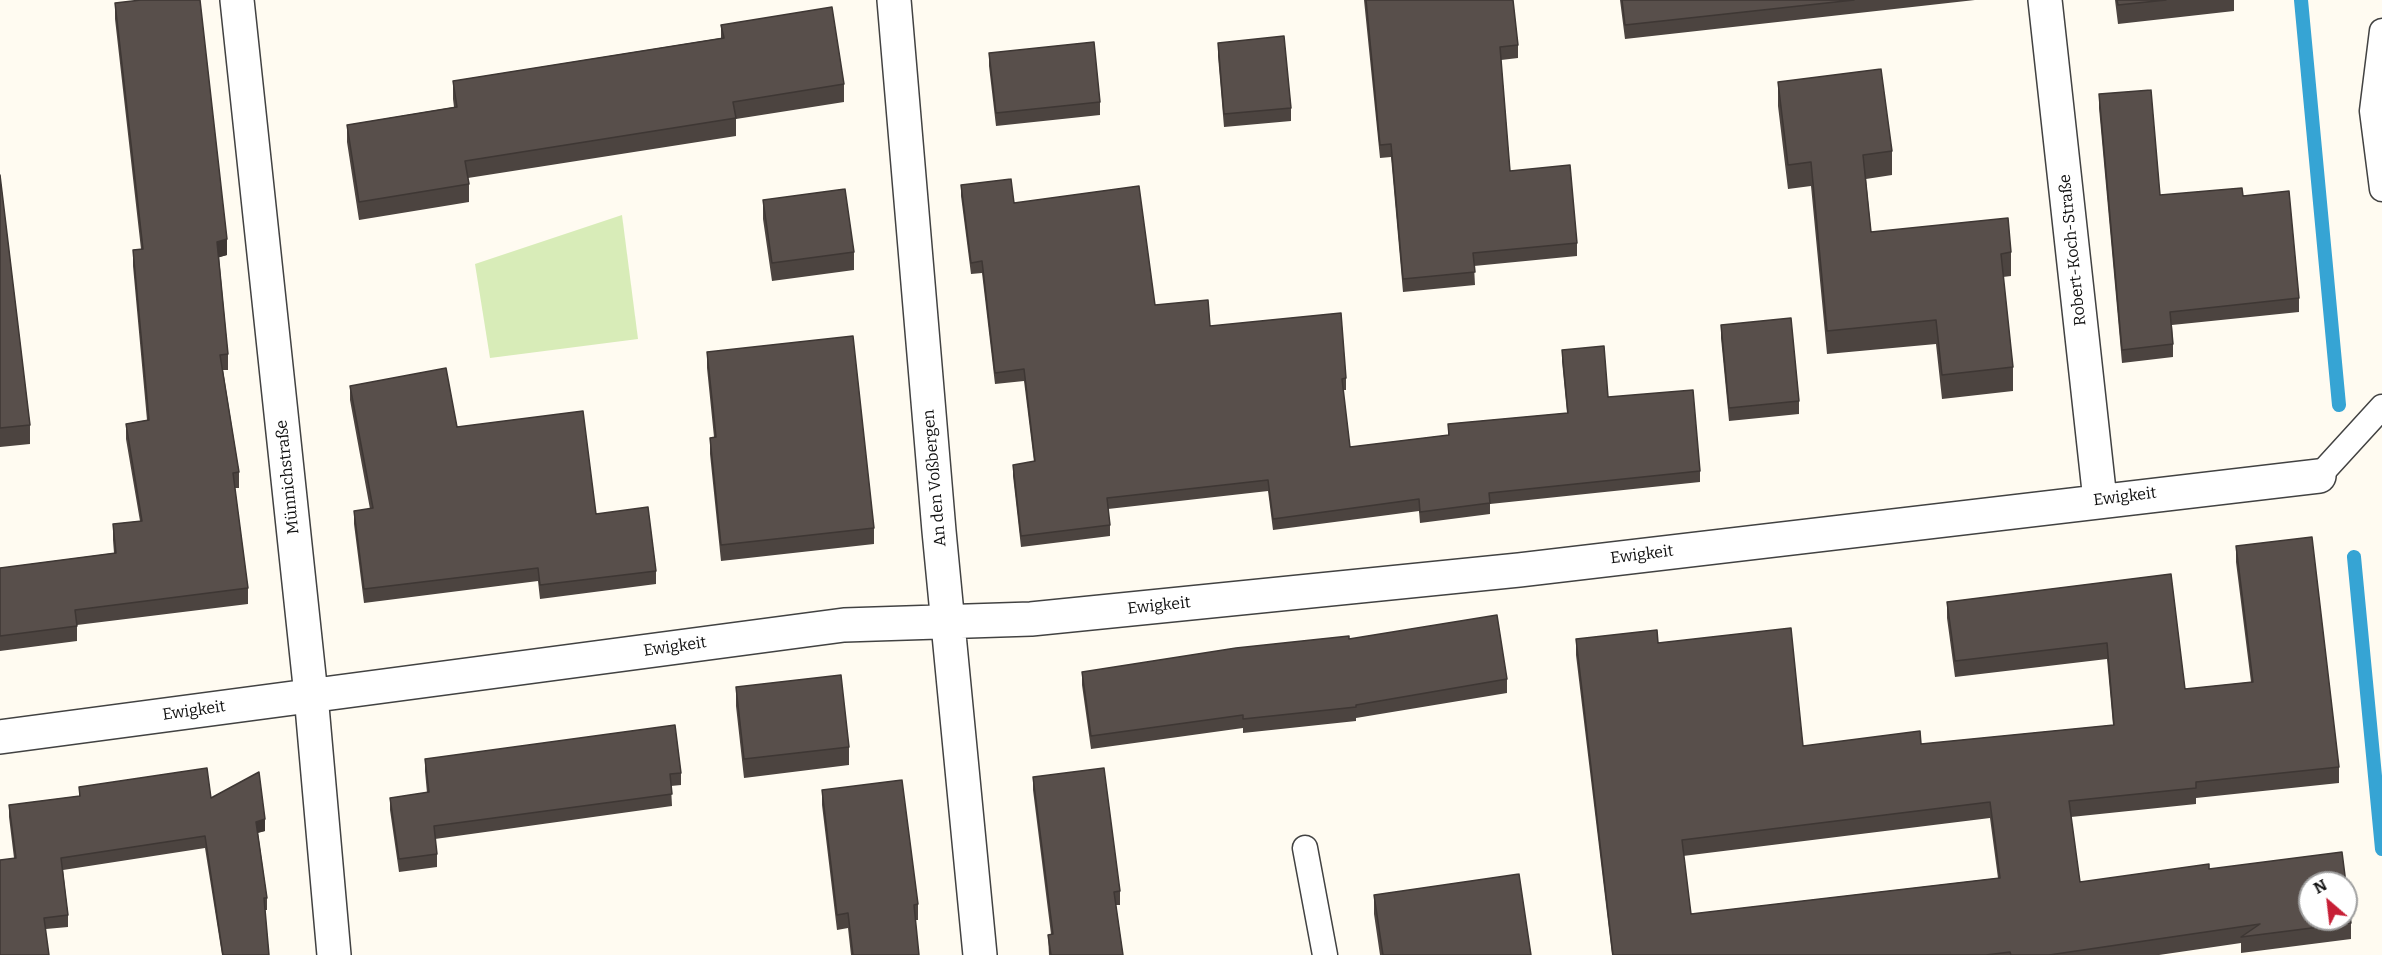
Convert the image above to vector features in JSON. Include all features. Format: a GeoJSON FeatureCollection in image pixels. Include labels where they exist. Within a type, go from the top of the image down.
{"type":"FeatureCollection","features":[{"type":"Feature","properties":{"kind":"street","name":"Münnichstraße"},"geometry":{"type":"LineString","coordinates":[[237,0],[311,695],[334,955]]}},
{"type":"Feature","properties":{"kind":"street","name":"An den Voßbergen"},"geometry":{"type":"LineString","coordinates":[[894,0],[948,622],[980,955]]}},
{"type":"Feature","properties":{"kind":"street","name":"Robert-Koch-Straße"},"geometry":{"type":"LineString","coordinates":[[2045,0],[2100,500]]}},
{"type":"Feature","properties":{"kind":"street","name":"Ewigkeit"},"geometry":{"type":"LineString","coordinates":[[0,737],[844,625],[1031,619],[1519,570],[2319,476]]}},
{"type":"Feature","properties":{"kind":"lane"},"geometry":{"type":"LineString","coordinates":[[2382,31],[2372,111],[2382,189]]}},
{"type":"Feature","properties":{"kind":"lane"},"geometry":{"type":"LineString","coordinates":[[2319,476],[2382,407]]}},
{"type":"Feature","properties":{"kind":"lane"},"geometry":{"type":"LineString","coordinates":[[1305,848],[1325,955]]}},
{"type":"Feature","properties":{"kind":"green space"},"geometry":{"type":"Polygon","coordinates":[[[622,215],[638,339],[490,358],[475,264],[622,215]]]}},
{"type":"Feature","properties":{"kind":"building"},"geometry":{"type":"Polygon","coordinates":[[[141,0],[200,0],[227,239],[217,242],[228,354],[220,355],[239,472],[233,473],[248,588],[75,610],[77,626],[0,636],[0,568],[116,553],[113,524],[142,521],[126,424],[149,420],[133,250],[143,249],[115,3],[141,0]]]}},
{"type":"Feature","properties":{"kind":"building"},"geometry":{"type":"Polygon","coordinates":[[[1366,0],[1513,0],[1518,45],[1500,47],[1510,171],[1570,165],[1577,243],[1473,253],[1475,272],[1403,279],[1391,144],[1380,145],[1366,0]]]}},
{"type":"Feature","properties":{"kind":"building"},"geometry":{"type":"Polygon","coordinates":[[[1622,0],[1854,0],[1625,25],[1622,0]]]}},
{"type":"Feature","properties":{"kind":"building"},"geometry":{"type":"Polygon","coordinates":[[[2117,0],[2166,0],[2118,5],[2117,0]]]}},
{"type":"Feature","properties":{"kind":"building"},"geometry":{"type":"Polygon","coordinates":[[[832,7],[844,84],[733,102],[736,118],[465,161],[469,184],[359,202],[347,125],[457,107],[453,81],[724,38],[721,25],[832,7]]]}},
{"type":"Feature","properties":{"kind":"building"},"geometry":{"type":"Polygon","coordinates":[[[1284,36],[1291,108],[1224,114],[1218,43],[1284,36]]]}},
{"type":"Feature","properties":{"kind":"building"},"geometry":{"type":"Polygon","coordinates":[[[1094,42],[1100,102],[996,113],[989,53],[1094,42]]]}},
{"type":"Feature","properties":{"kind":"building"},"geometry":{"type":"Polygon","coordinates":[[[1881,69],[1892,151],[1863,155],[1871,232],[2008,218],[2011,252],[2001,254],[2013,367],[1942,375],[1936,320],[1827,331],[1811,162],[1788,165],[1778,82],[1881,69]]]}},
{"type":"Feature","properties":{"kind":"building"},"geometry":{"type":"Polygon","coordinates":[[[2151,90],[2160,195],[2242,188],[2243,196],[2289,191],[2299,298],[2170,312],[2173,344],[2122,350],[2099,94],[2151,90]]]}},
{"type":"Feature","properties":{"kind":"building"},"geometry":{"type":"Polygon","coordinates":[[[0,175],[30,425],[0,428],[0,175]]]}},
{"type":"Feature","properties":{"kind":"building"},"geometry":{"type":"Polygon","coordinates":[[[1011,179],[1014,203],[1139,186],[1155,305],[1208,300],[1210,326],[1341,313],[1346,378],[1342,379],[1350,447],[1449,435],[1448,424],[1568,413],[1562,350],[1604,346],[1608,397],[1693,390],[1700,471],[1489,493],[1490,503],[1420,512],[1419,499],[1273,519],[1268,480],[1107,498],[1110,525],[1021,536],[1013,465],[1035,461],[1024,369],[995,373],[982,261],[971,263],[961,185],[1011,179]]]}},
{"type":"Feature","properties":{"kind":"building"},"geometry":{"type":"Polygon","coordinates":[[[845,189],[854,252],[772,263],[763,200],[845,189]]]}},
{"type":"Feature","properties":{"kind":"building"},"geometry":{"type":"Polygon","coordinates":[[[1791,318],[1799,401],[1729,408],[1721,325],[1791,318]]]}},
{"type":"Feature","properties":{"kind":"building"},"geometry":{"type":"Polygon","coordinates":[[[853,336],[874,528],[721,545],[710,438],[716,437],[707,352],[853,336]]]}},
{"type":"Feature","properties":{"kind":"building"},"geometry":{"type":"Polygon","coordinates":[[[446,368],[457,427],[583,411],[596,514],[648,507],[656,571],[540,585],[538,568],[364,589],[354,511],[373,508],[350,386],[446,368]]]}},
{"type":"Feature","properties":{"kind":"building"},"geometry":{"type":"Polygon","coordinates":[[[2312,537],[2339,767],[2196,782],[2196,788],[2069,801],[2080,882],[2209,864],[2209,869],[2342,852],[2344,871],[2298,871],[2298,930],[2241,937],[2260,924],[2049,955],[2011,955],[2010,952],[1986,955],[1613,955],[1576,639],[1657,630],[1658,643],[1791,628],[1803,746],[1920,731],[1921,744],[2114,725],[2107,643],[1955,661],[1947,602],[2171,574],[2185,689],[2253,682],[2236,546],[2312,537]],[[1990,802],[1682,840],[1691,914],[2000,878],[1990,802]]]}},
{"type":"Feature","properties":{"kind":"building"},"geometry":{"type":"Polygon","coordinates":[[[1497,615],[1507,679],[1356,705],[1356,707],[1243,719],[1243,715],[1091,736],[1082,672],[1236,648],[1349,636],[1349,639],[1497,615]]]}},
{"type":"Feature","properties":{"kind":"building"},"geometry":{"type":"Polygon","coordinates":[[[841,675],[849,747],[744,759],[736,687],[841,675]]]}},
{"type":"Feature","properties":{"kind":"building"},"geometry":{"type":"Polygon","coordinates":[[[675,725],[681,773],[670,774],[672,794],[434,826],[437,854],[399,859],[390,798],[429,792],[425,759],[675,725]]]}},
{"type":"Feature","properties":{"kind":"building"},"geometry":{"type":"Polygon","coordinates":[[[207,768],[211,798],[259,772],[265,819],[256,822],[267,898],[264,898],[269,955],[223,955],[205,836],[61,858],[68,915],[44,918],[49,955],[0,955],[0,860],[16,858],[9,805],[80,796],[79,787],[207,768]]]}},
{"type":"Feature","properties":{"kind":"building"},"geometry":{"type":"Polygon","coordinates":[[[1104,768],[1120,891],[1114,892],[1123,955],[1051,955],[1048,935],[1053,934],[1033,777],[1104,768]]]}},
{"type":"Feature","properties":{"kind":"building"},"geometry":{"type":"Polygon","coordinates":[[[902,780],[918,904],[914,905],[919,955],[853,955],[848,913],[837,915],[822,790],[902,780]]]}},
{"type":"Feature","properties":{"kind":"building"},"geometry":{"type":"Polygon","coordinates":[[[1519,874],[1531,955],[1383,955],[1374,895],[1519,874]]]}},
{"type":"Feature","properties":{"kind":"waterway"},"geometry":{"type":"LineString","coordinates":[[2301,0],[2339,405]]}},
{"type":"Feature","properties":{"kind":"waterway"},"geometry":{"type":"LineString","coordinates":[[2354,557],[2382,849]]}}]}
